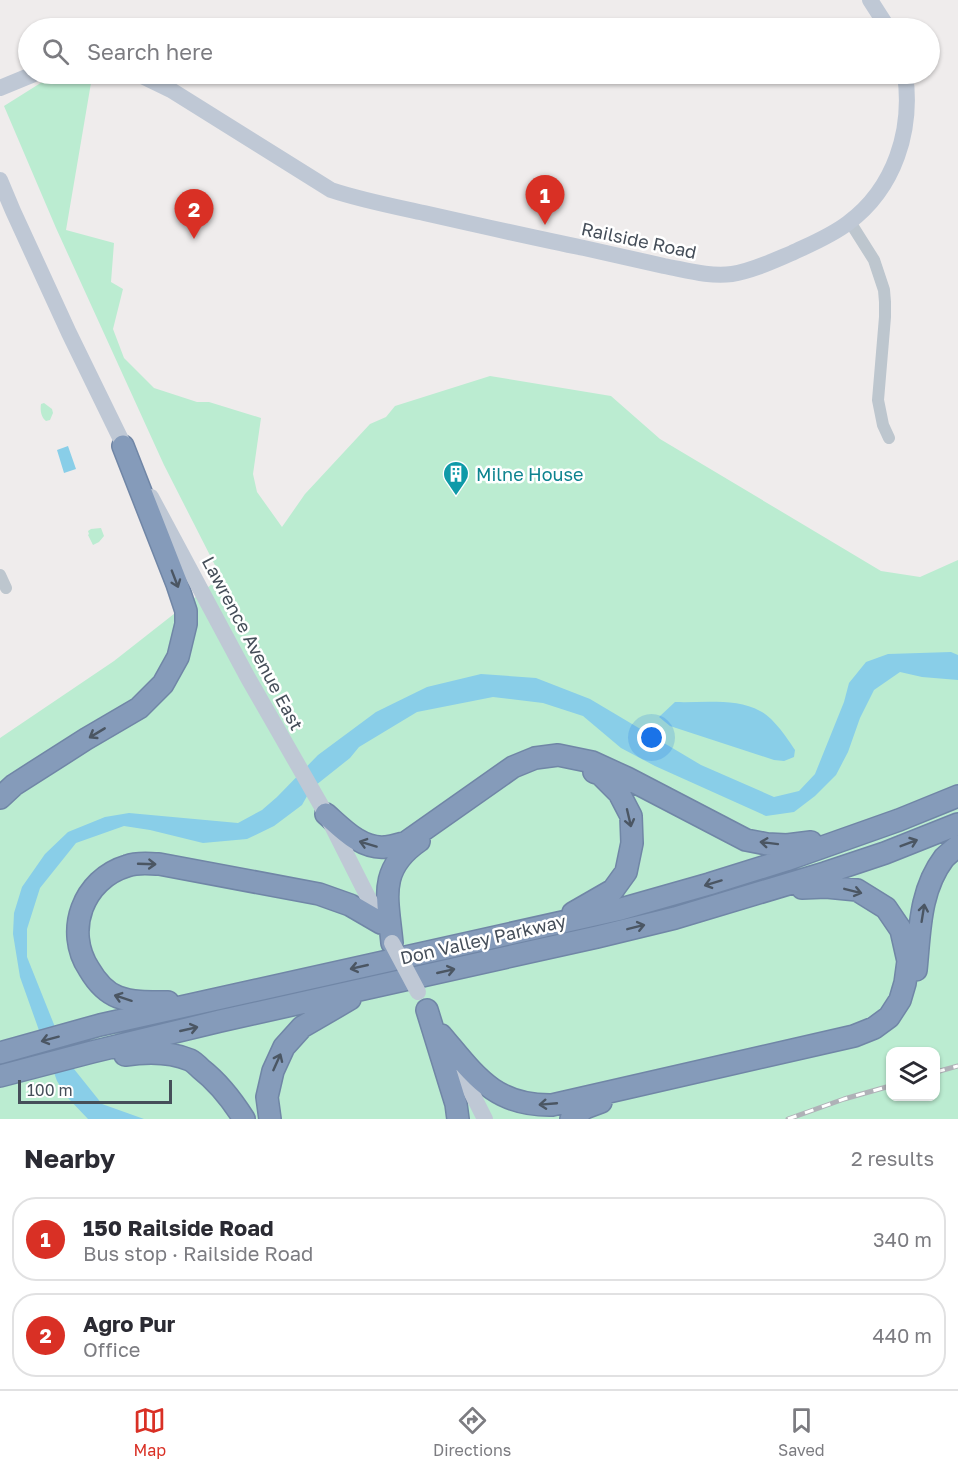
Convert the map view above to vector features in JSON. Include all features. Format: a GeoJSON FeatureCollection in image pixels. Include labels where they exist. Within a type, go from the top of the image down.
{"type":"FeatureCollection","features":[{"type":"Feature","properties":{"kind":"highway"},"geometry":{"type":"LineString","coordinates":[[0,798],[14,785],[139,708],[163,684],[178,657],[186,624],[186,610],[123,446]]}},
{"type":"Feature","properties":{"kind":"highway"},"geometry":{"type":"LineString","coordinates":[[326,814],[356,839],[371,846],[386,847],[405,843],[513,767],[535,758],[558,755],[601,766],[746,840],[787,845],[848,837]]}},
{"type":"Feature","properties":{"kind":"highway"},"geometry":{"type":"LineString","coordinates":[[386,931],[387,890],[391,872],[399,858],[517,773],[545,763],[567,765],[600,774],[619,793],[631,816],[633,843],[626,872],[613,890],[560,921]]}},
{"type":"Feature","properties":{"kind":"highway","name":"Don Valley Parkway"},"geometry":{"type":"LineString","coordinates":[[0,1053],[100,1025],[621,909],[786,860],[899,820],[958,796]]}},
{"type":"Feature","properties":{"kind":"highway","name":"Don Valley Parkway"},"geometry":{"type":"LineString","coordinates":[[3,1076],[92,1052],[675,918],[885,853],[958,824]]}},
{"type":"Feature","properties":{"kind":"highway"},"geometry":{"type":"LineString","coordinates":[[571,1119],[585,1108],[598,1102],[849,1049],[878,1038],[894,1023],[906,1006],[916,969],[922,910],[929,883],[945,857],[958,846]]}},
{"type":"Feature","properties":{"kind":"highway"},"geometry":{"type":"LineString","coordinates":[[202,1002],[134,1001],[120,998],[98,983],[80,954],[77,936],[84,903],[99,881],[128,865],[159,864],[319,894],[357,908],[386,931]]}},
{"type":"Feature","properties":{"kind":"highway"},"geometry":{"type":"LineString","coordinates":[[441,1035],[477,1077],[492,1090],[521,1103],[552,1105],[854,1036],[874,1028],[889,1017],[900,1000],[908,961],[901,930],[886,908],[857,890],[826,887],[774,889]]}},
{"type":"Feature","properties":{"kind":"highway"},"geometry":{"type":"LineString","coordinates":[[270,1119],[267,1097],[273,1071],[284,1047],[302,1027],[368,988]]}},
{"type":"Feature","properties":{"kind":"highway"},"geometry":{"type":"LineString","coordinates":[[423,1001],[456,1104],[458,1119]]}},
{"type":"Feature","properties":{"kind":"highway"},"geometry":{"type":"LineString","coordinates":[[92,1052],[115,1057],[161,1052],[190,1060],[214,1078],[244,1119]]}},
{"type":"Feature","properties":{"kind":"main road"},"geometry":{"type":"LineString","coordinates":[[870,0],[882,18]]}},
{"type":"Feature","properties":{"kind":"main road"},"geometry":{"type":"LineString","coordinates":[[0,88],[18,81]]}},
{"type":"Feature","properties":{"kind":"main road","name":"Railside Road"},"geometry":{"type":"LineString","coordinates":[[159,84],[331,190],[373,202],[713,275],[733,274],[779,258],[835,233],[866,207],[892,170],[900,148],[906,126],[905,84]]}},
{"type":"Feature","properties":{"kind":"main road","name":"Lawrence Avenue East"},"geometry":{"type":"LineString","coordinates":[[0,180],[123,446],[283,740],[326,814],[485,1119]]}},
{"type":"Feature","properties":{"kind":"street"},"geometry":{"type":"LineString","coordinates":[[850,222],[874,260],[884,290],[885,317],[878,400],[883,424],[889,438]]}},
{"type":"Feature","properties":{"kind":"street"},"geometry":{"type":"LineString","coordinates":[[0,575],[6,588]]}},
{"type":"Feature","properties":{"kind":"green space"},"geometry":{"type":"Polygon","coordinates":[[[39,84],[91,84],[66,230],[114,243],[111,282],[123,289],[113,329],[124,358],[154,388],[197,402],[209,402],[261,418],[253,474],[257,492],[282,527],[305,494],[370,424],[386,417],[395,406],[490,376],[611,396],[660,439],[881,571],[920,577],[958,560],[958,1119],[0,1119],[0,738],[114,661],[221,577],[164,465],[56,228],[4,106],[39,84]]]}},
{"type":"Feature","properties":{"kind":"green space"},"geometry":{"type":"Polygon","coordinates":[[[44,403],[52,409],[53,413],[50,420],[46,421],[41,411],[41,404],[44,403]]]}},
{"type":"Feature","properties":{"kind":"green space"},"geometry":{"type":"Polygon","coordinates":[[[101,528],[104,536],[93,545],[88,531],[101,528]]]}},
{"type":"Feature","properties":{"kind":"water"},"geometry":{"type":"Polygon","coordinates":[[[68,446],[76,469],[64,473],[57,450],[68,446]]]}},
{"type":"Feature","properties":{"kind":"water"},"geometry":{"type":"Polygon","coordinates":[[[951,652],[958,655],[958,680],[922,677],[900,672],[874,690],[836,775],[815,796],[794,812],[766,816],[655,766],[621,748],[583,716],[543,703],[493,697],[417,712],[359,747],[350,758],[311,789],[302,805],[274,826],[247,839],[203,843],[124,826],[76,843],[40,888],[27,929],[27,957],[74,1069],[102,1104],[144,1119],[88,1119],[68,1098],[57,1081],[20,977],[13,934],[14,913],[22,887],[45,854],[68,832],[105,817],[129,813],[238,823],[262,810],[318,755],[376,712],[427,687],[481,674],[536,678],[590,699],[701,765],[774,797],[799,791],[815,774],[844,702],[849,683],[866,662],[888,654],[951,652]]]}},
{"type":"Feature","properties":{"kind":"water"},"geometry":{"type":"Polygon","coordinates":[[[675,702],[741,704],[760,711],[770,718],[784,734],[795,750],[794,757],[784,761],[774,760],[670,726],[659,717],[675,702]]]}},
{"type":"Feature","properties":{"kind":"railway"},"geometry":{"type":"LineString","coordinates":[[940,1071],[958,1066]]}},
{"type":"Feature","properties":{"kind":"railway"},"geometry":{"type":"LineString","coordinates":[[788,1119],[886,1087]]}},
{"type":"Feature","properties":{"kind":"place","name":"150 Railside Road"},"geometry":{"type":"Point","coordinates":[545,225]}},
{"type":"Feature","properties":{"kind":"place","name":"Agro Pur"},"geometry":{"type":"Point","coordinates":[194,239]}},
{"type":"Feature","properties":{"kind":"place","name":"Milne House"},"geometry":{"type":"Point","coordinates":[456,497]}}]}
